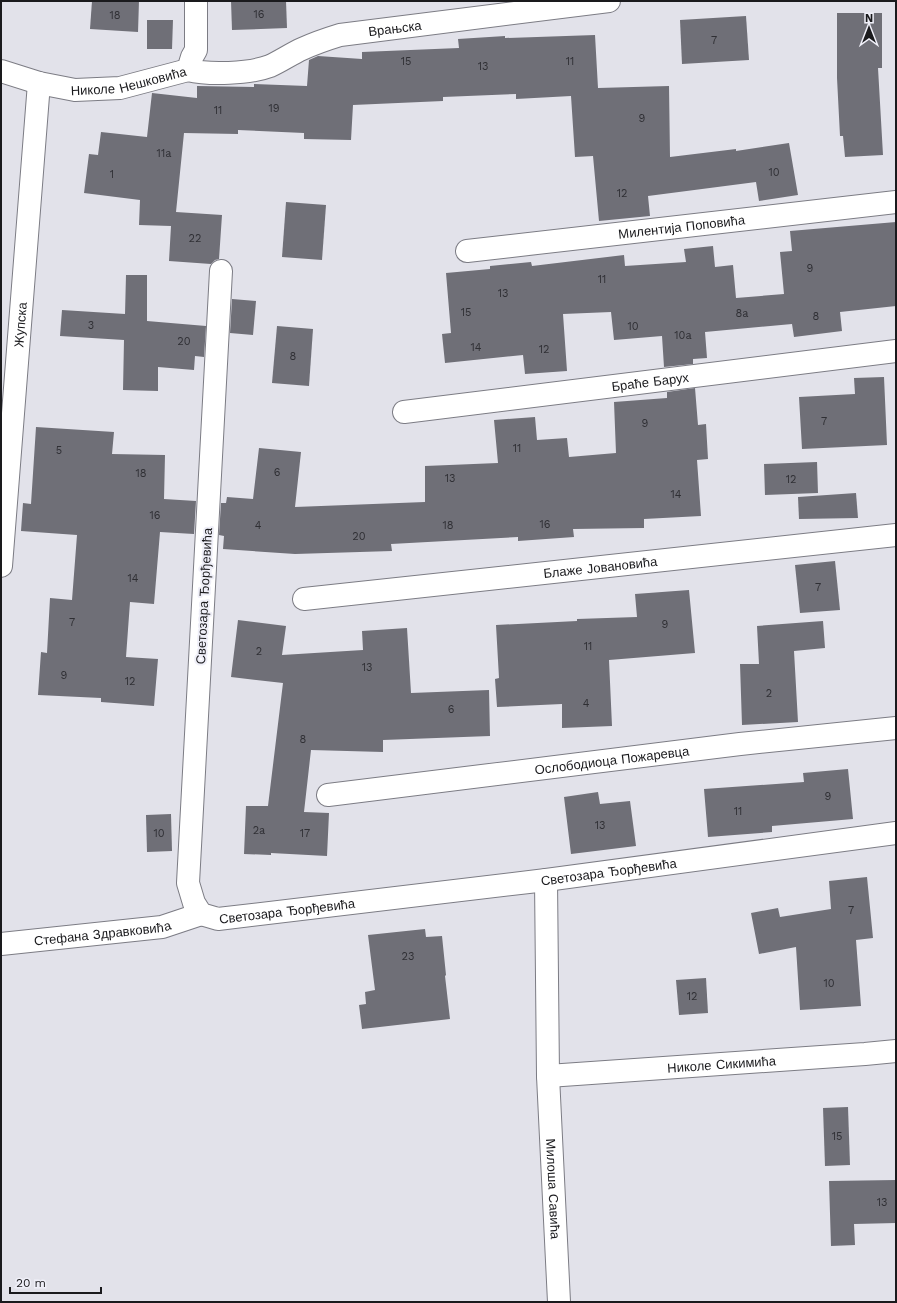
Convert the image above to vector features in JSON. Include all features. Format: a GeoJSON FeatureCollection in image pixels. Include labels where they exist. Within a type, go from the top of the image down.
{"type":"FeatureCollection","features":[{"type":"Feature","properties":{"kind":"street","name":"Николе Нешковића"},"geometry":{"type":"LineString","coordinates":[[1,71],[39,83],[75,90],[120,88],[188,70],[196,50],[196,1]]}},
{"type":"Feature","properties":{"kind":"street","name":"Врањска"},"geometry":{"type":"LineString","coordinates":[[188,70],[199,72],[249,71],[269,66],[302,49],[340,35],[610,1]]}},
{"type":"Feature","properties":{"kind":"street","name":"Жупска"},"geometry":{"type":"LineString","coordinates":[[1,566],[39,83]]}},
{"type":"Feature","properties":{"kind":"street","name":"Милентија Поповића"},"geometry":{"type":"LineString","coordinates":[[467,251],[896,202]]}},
{"type":"Feature","properties":{"kind":"street","name":"Светозара Ђорђевића"},"geometry":{"type":"LineString","coordinates":[[221,271],[188,883],[194,903],[201,914],[218,919],[546,880],[896,833]]}},
{"type":"Feature","properties":{"kind":"street","name":"Браће Барух"},"geometry":{"type":"LineString","coordinates":[[404,412],[896,351]]}},
{"type":"Feature","properties":{"kind":"street","name":"Блаже Јовановића"},"geometry":{"type":"LineString","coordinates":[[304,599],[896,535]]}},
{"type":"Feature","properties":{"kind":"street","name":"Ослободиоца Пожаревца"},"geometry":{"type":"LineString","coordinates":[[328,795],[732,745],[896,728]]}},
{"type":"Feature","properties":{"kind":"street","name":"Милоша Савића"},"geometry":{"type":"LineString","coordinates":[[546,880],[548,1076],[558,1302]]}},
{"type":"Feature","properties":{"kind":"street","name":"Стефана Здравковића"},"geometry":{"type":"LineString","coordinates":[[1,944],[162,927],[201,914]]}},
{"type":"Feature","properties":{"kind":"street","name":"Николе Сикимића"},"geometry":{"type":"LineString","coordinates":[[548,1076],[896,1051]]}},
{"type":"Feature","properties":{"kind":"building"},"geometry":{"type":"Polygon","coordinates":[[[92,1],[139,1],[138,32],[90,29],[92,1]]]}},
{"type":"Feature","properties":{"kind":"building"},"geometry":{"type":"Polygon","coordinates":[[[231,1],[286,1],[287,28],[232,30],[231,1]]]}},
{"type":"Feature","properties":{"kind":"building"},"geometry":{"type":"Polygon","coordinates":[[[837,13],[882,13],[882,68],[878,68],[883,155],[845,157],[843,136],[840,136],[837,78],[837,13]]]}},
{"type":"Feature","properties":{"kind":"building"},"geometry":{"type":"Polygon","coordinates":[[[746,16],[749,60],[682,64],[680,20],[746,16]]]}},
{"type":"Feature","properties":{"kind":"building"},"geometry":{"type":"Polygon","coordinates":[[[147,20],[173,20],[172,49],[147,49],[147,20]]]}},
{"type":"Feature","properties":{"kind":"building"},"geometry":{"type":"Polygon","coordinates":[[[595,35],[598,88],[669,86],[670,157],[736,149],[736,151],[789,143],[798,195],[759,201],[756,182],[648,196],[650,216],[599,221],[593,156],[575,157],[571,96],[516,99],[516,94],[443,97],[443,101],[353,105],[351,140],[304,139],[304,133],[238,130],[238,134],[184,133],[176,212],[222,215],[219,259],[215,260],[211,264],[169,261],[171,226],[139,225],[140,200],[84,193],[89,154],[98,155],[101,132],[147,137],[152,93],[197,98],[197,86],[254,87],[254,84],[307,86],[309,60],[318,56],[362,59],[362,52],[459,48],[458,39],[505,36],[505,38],[595,35]]]}},
{"type":"Feature","properties":{"kind":"building"},"geometry":{"type":"Polygon","coordinates":[[[286,202],[326,205],[322,260],[282,257],[286,202]]]}},
{"type":"Feature","properties":{"kind":"building"},"geometry":{"type":"Polygon","coordinates":[[[896,222],[896,306],[840,312],[842,331],[794,337],[792,324],[705,332],[707,358],[693,359],[693,364],[664,367],[662,336],[614,340],[611,312],[563,314],[567,371],[525,374],[523,355],[445,363],[442,334],[451,333],[446,273],[490,269],[490,266],[531,262],[532,266],[624,255],[625,266],[686,262],[684,249],[713,246],[715,267],[733,265],[736,298],[784,294],[780,252],[792,251],[790,231],[896,222]]]}},
{"type":"Feature","properties":{"kind":"building"},"geometry":{"type":"Polygon","coordinates":[[[126,275],[147,275],[147,321],[206,326],[204,357],[195,356],[194,370],[158,367],[158,391],[123,390],[124,340],[60,336],[62,310],[125,314],[126,275]]]}},
{"type":"Feature","properties":{"kind":"building"},"geometry":{"type":"Polygon","coordinates":[[[232,299],[256,301],[253,335],[230,333],[232,299]]]}},
{"type":"Feature","properties":{"kind":"building"},"geometry":{"type":"Polygon","coordinates":[[[277,326],[313,329],[309,386],[272,383],[277,326]]]}},
{"type":"Feature","properties":{"kind":"building"},"geometry":{"type":"Polygon","coordinates":[[[884,377],[887,445],[802,449],[799,397],[855,394],[854,378],[884,377]]]}},
{"type":"Feature","properties":{"kind":"building"},"geometry":{"type":"Polygon","coordinates":[[[695,388],[698,425],[706,424],[708,459],[697,460],[701,516],[644,519],[644,528],[573,529],[574,537],[518,541],[518,537],[391,544],[392,551],[295,554],[223,549],[224,536],[219,535],[221,503],[226,503],[227,497],[253,499],[259,448],[301,452],[295,507],[425,502],[425,466],[498,463],[494,420],[535,417],[537,440],[567,438],[569,457],[616,453],[614,402],[667,398],[667,392],[695,388]]]}},
{"type":"Feature","properties":{"kind":"building"},"geometry":{"type":"Polygon","coordinates":[[[36,427],[114,432],[112,454],[165,455],[164,499],[196,501],[194,534],[160,532],[154,604],[130,602],[126,657],[158,659],[154,706],[101,702],[101,698],[38,695],[41,652],[47,653],[50,598],[72,600],[77,535],[21,531],[23,503],[31,504],[36,427]]]}},
{"type":"Feature","properties":{"kind":"building"},"geometry":{"type":"Polygon","coordinates":[[[817,462],[818,493],[765,495],[764,464],[817,462]]]}},
{"type":"Feature","properties":{"kind":"building"},"geometry":{"type":"Polygon","coordinates":[[[856,493],[858,518],[799,519],[798,497],[856,493]]]}},
{"type":"Feature","properties":{"kind":"building"},"geometry":{"type":"Polygon","coordinates":[[[835,561],[840,610],[800,613],[795,565],[835,561]]]}},
{"type":"Feature","properties":{"kind":"building"},"geometry":{"type":"Polygon","coordinates":[[[689,590],[695,653],[609,660],[612,726],[562,728],[562,704],[497,707],[495,679],[499,678],[496,625],[577,621],[577,619],[637,617],[635,594],[689,590]]]}},
{"type":"Feature","properties":{"kind":"building"},"geometry":{"type":"Polygon","coordinates":[[[238,620],[286,626],[282,655],[363,650],[362,631],[407,628],[411,693],[489,690],[490,736],[383,740],[383,752],[311,750],[304,812],[329,813],[327,856],[271,853],[271,855],[244,854],[246,806],[268,806],[283,683],[231,677],[238,620]]]}},
{"type":"Feature","properties":{"kind":"building"},"geometry":{"type":"Polygon","coordinates":[[[823,621],[825,648],[794,651],[798,722],[742,725],[740,664],[759,664],[757,626],[823,621]]]}},
{"type":"Feature","properties":{"kind":"building"},"geometry":{"type":"Polygon","coordinates":[[[848,769],[853,819],[772,826],[772,832],[708,837],[704,789],[804,782],[803,773],[848,769]]]}},
{"type":"Feature","properties":{"kind":"building"},"geometry":{"type":"Polygon","coordinates":[[[598,792],[600,804],[630,801],[636,846],[571,854],[564,797],[598,792]]]}},
{"type":"Feature","properties":{"kind":"building"},"geometry":{"type":"Polygon","coordinates":[[[171,814],[172,851],[147,852],[146,815],[171,814]]]}},
{"type":"Feature","properties":{"kind":"building"},"geometry":{"type":"Polygon","coordinates":[[[867,877],[873,938],[856,940],[861,1006],[800,1010],[796,947],[759,954],[751,913],[778,908],[780,917],[831,909],[829,881],[867,877]]]}},
{"type":"Feature","properties":{"kind":"building"},"geometry":{"type":"Polygon","coordinates":[[[425,929],[426,937],[442,936],[450,1019],[362,1029],[359,1005],[366,1004],[365,992],[375,990],[368,935],[425,929]]]}},
{"type":"Feature","properties":{"kind":"building"},"geometry":{"type":"Polygon","coordinates":[[[706,978],[708,1013],[679,1015],[676,980],[706,978]]]}},
{"type":"Feature","properties":{"kind":"building"},"geometry":{"type":"Polygon","coordinates":[[[848,1107],[850,1165],[825,1166],[823,1108],[848,1107]]]}},
{"type":"Feature","properties":{"kind":"building"},"geometry":{"type":"Polygon","coordinates":[[[896,1180],[896,1223],[854,1224],[855,1245],[831,1246],[829,1181],[896,1180]]]}}]}
